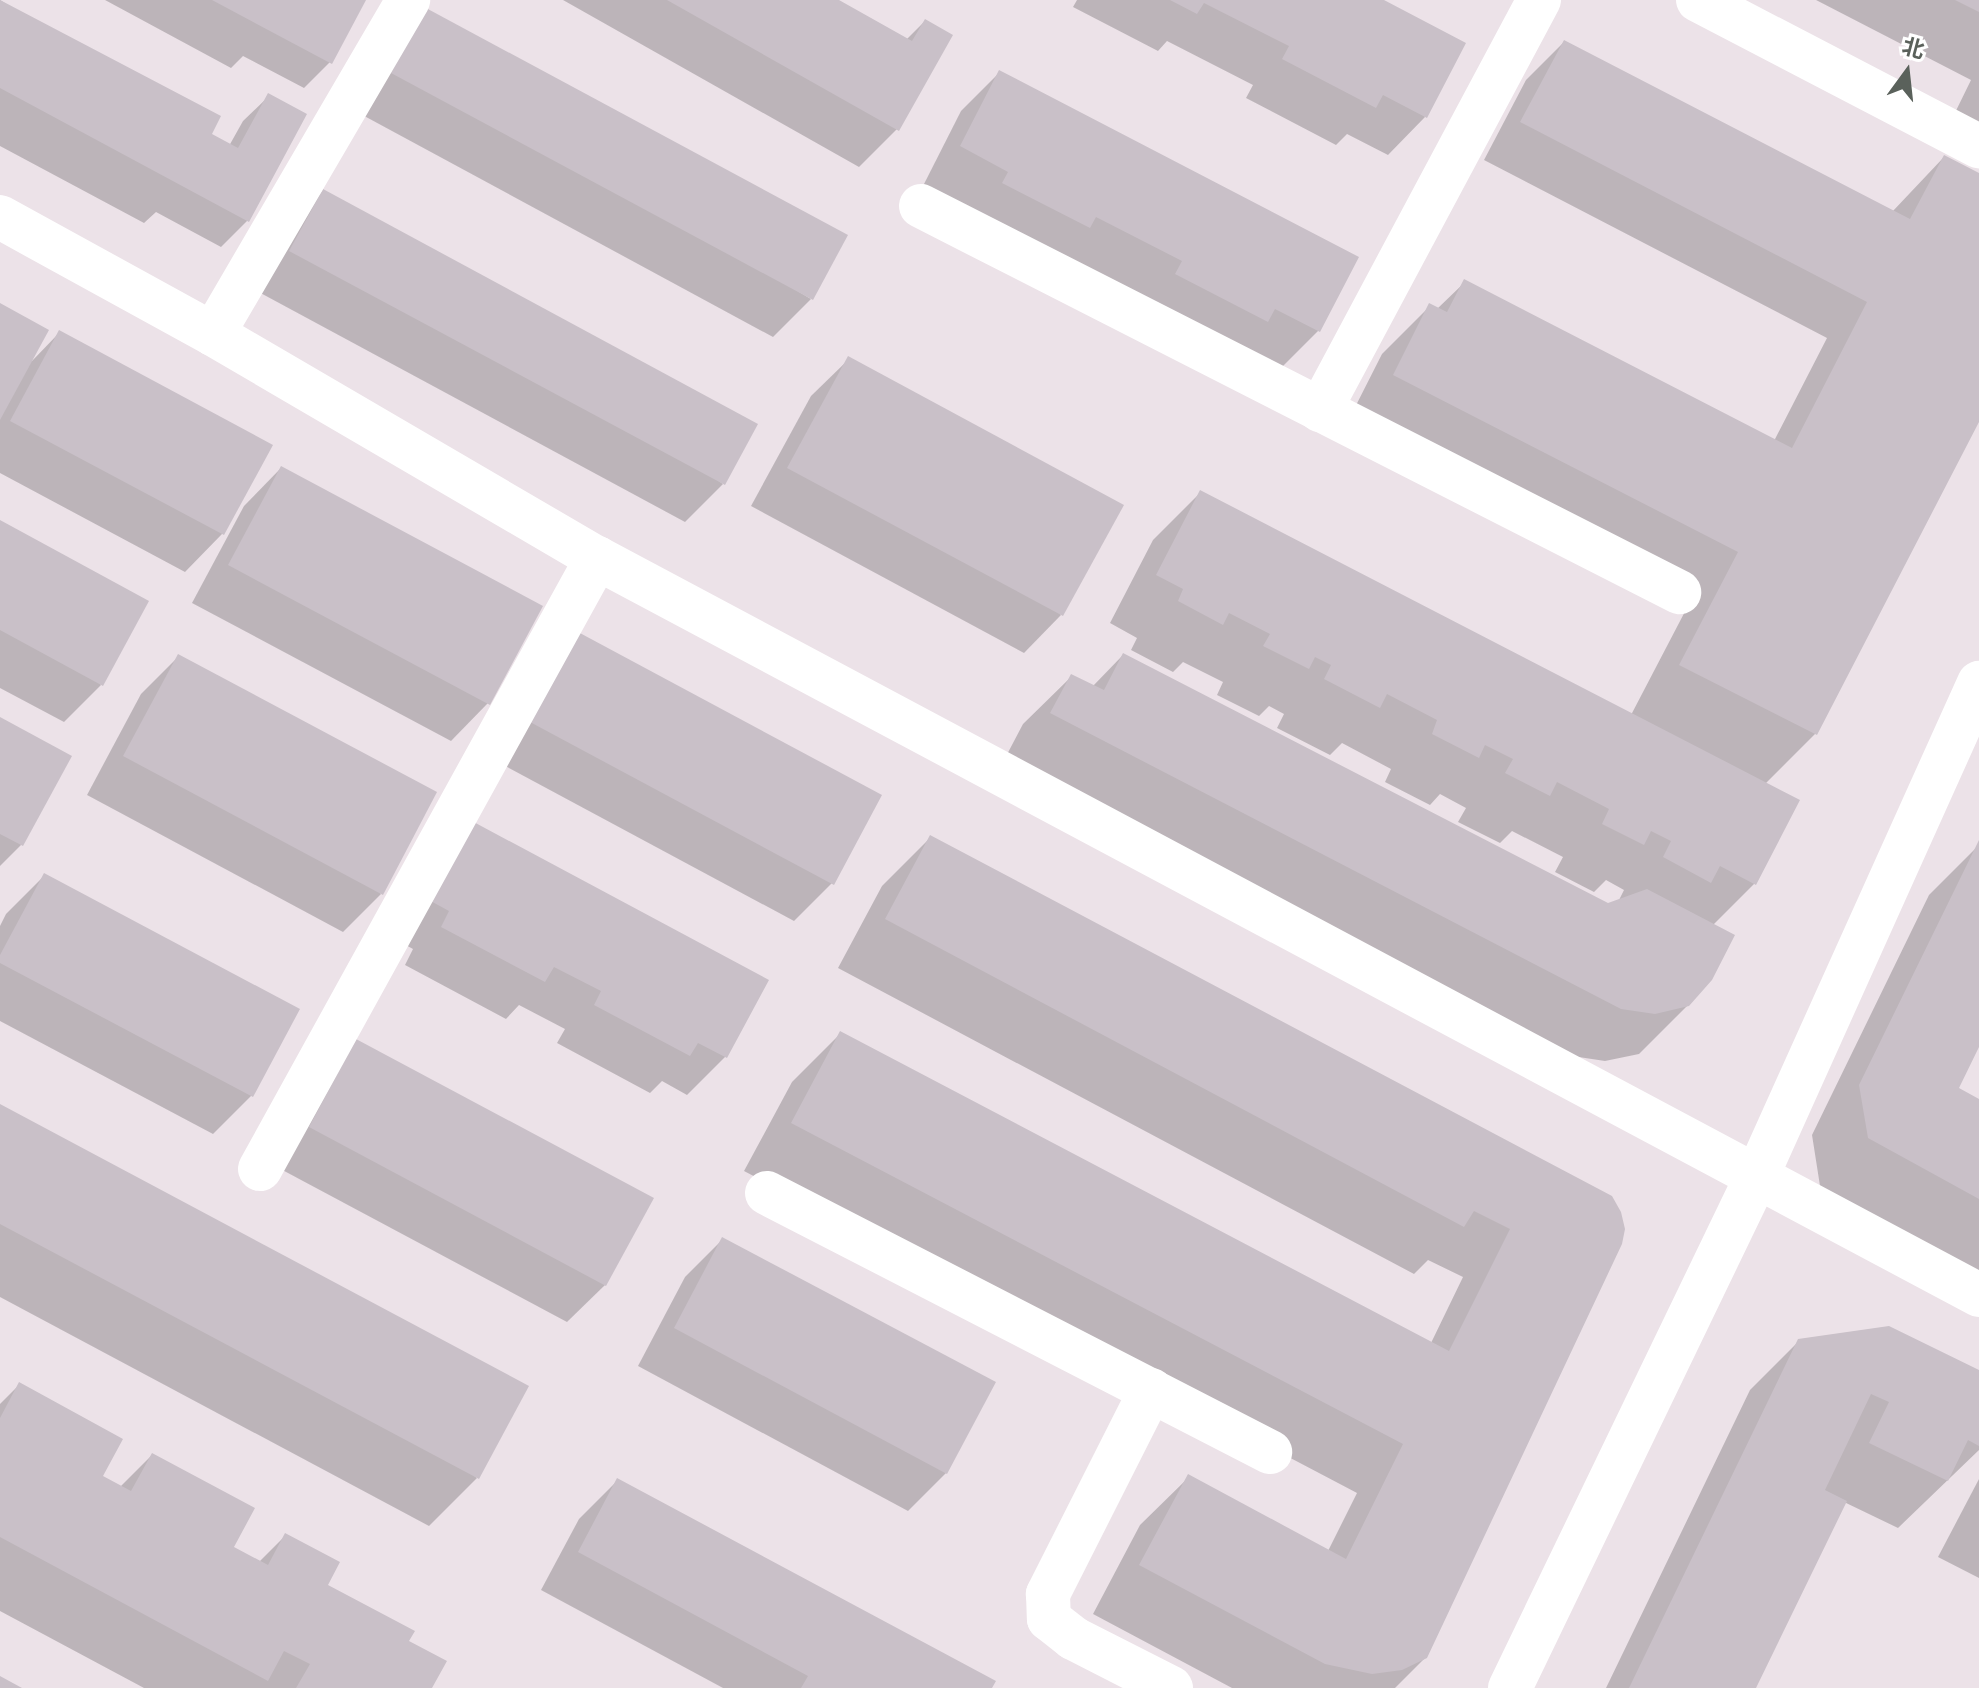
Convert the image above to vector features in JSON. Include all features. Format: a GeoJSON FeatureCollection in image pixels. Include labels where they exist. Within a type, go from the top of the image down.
{"type":"FeatureCollection","features":[{"type":"Feature","properties":{"kind":"street"},"geometry":{"type":"LineString","coordinates":[[213,334],[408,0]]}},
{"type":"Feature","properties":{"kind":"street"},"geometry":{"type":"LineString","coordinates":[[1320,410],[1539,0]]}},
{"type":"Feature","properties":{"kind":"street"},"geometry":{"type":"LineString","coordinates":[[1698,0],[1979,146]]}},
{"type":"Feature","properties":{"kind":"street"},"geometry":{"type":"LineString","coordinates":[[921,206],[1679,592]]}},
{"type":"Feature","properties":{"kind":"street"},"geometry":{"type":"LineString","coordinates":[[0,217],[213,334],[597,558],[1979,1295]]}},
{"type":"Feature","properties":{"kind":"street"},"geometry":{"type":"LineString","coordinates":[[260,1169],[597,558]]}},
{"type":"Feature","properties":{"kind":"street"},"geometry":{"type":"LineString","coordinates":[[1510,1688],[1757,1176],[1979,683]]}},
{"type":"Feature","properties":{"kind":"street"},"geometry":{"type":"LineString","coordinates":[[767,1193],[1270,1452]]}},
{"type":"Feature","properties":{"kind":"street"},"geometry":{"type":"LineString","coordinates":[[1151,1390],[1048,1594],[1049,1619],[1073,1638],[1171,1688]]}},
{"type":"Feature","properties":{"kind":"building"},"geometry":{"type":"Polygon","coordinates":[[[0,0],[221,116],[212,134],[238,148],[268,93],[307,114],[249,222],[0,88],[0,0]]]}},
{"type":"Feature","properties":{"kind":"building"},"geometry":{"type":"Polygon","coordinates":[[[212,0],[366,0],[332,64],[212,0]]]}},
{"type":"Feature","properties":{"kind":"building"},"geometry":{"type":"Polygon","coordinates":[[[667,0],[839,0],[912,41],[925,19],[953,35],[899,131],[667,0]]]}},
{"type":"Feature","properties":{"kind":"building"},"geometry":{"type":"Polygon","coordinates":[[[1170,0],[1384,0],[1466,43],[1427,118],[1383,95],[1376,108],[1282,59],[1289,46],[1204,3],[1197,14],[1170,0]]]}},
{"type":"Feature","properties":{"kind":"building"},"geometry":{"type":"Polygon","coordinates":[[[1955,0],[1979,0],[1979,12],[1955,0]]]}},
{"type":"Feature","properties":{"kind":"building"},"geometry":{"type":"Polygon","coordinates":[[[426,8],[848,235],[813,300],[391,73],[426,8]]]}},
{"type":"Feature","properties":{"kind":"building"},"geometry":{"type":"Polygon","coordinates":[[[1564,40],[1910,219],[1944,155],[1979,173],[1979,422],[1817,735],[1679,665],[1738,552],[1393,375],[1429,303],[1447,312],[1464,279],[1792,448],[1867,302],[1520,122],[1564,40]]]}},
{"type":"Feature","properties":{"kind":"building"},"geometry":{"type":"Polygon","coordinates":[[[999,70],[1359,257],[1320,332],[1275,309],[1268,322],[1175,274],[1182,261],[1096,217],[1090,228],[1002,183],[1008,172],[960,146],[999,70]]]}},
{"type":"Feature","properties":{"kind":"building"},"geometry":{"type":"Polygon","coordinates":[[[323,189],[758,424],[725,485],[289,251],[323,189]]]}},
{"type":"Feature","properties":{"kind":"building"},"geometry":{"type":"Polygon","coordinates":[[[0,303],[49,330],[0,420],[0,303]]]}},
{"type":"Feature","properties":{"kind":"building"},"geometry":{"type":"Polygon","coordinates":[[[59,330],[273,445],[224,535],[10,421],[59,330]]]}},
{"type":"Feature","properties":{"kind":"building"},"geometry":{"type":"Polygon","coordinates":[[[848,356],[1124,505],[1063,616],[787,468],[848,356]]]}},
{"type":"Feature","properties":{"kind":"building"},"geometry":{"type":"Polygon","coordinates":[[[281,466],[543,606],[490,705],[228,565],[281,466]]]}},
{"type":"Feature","properties":{"kind":"building"},"geometry":{"type":"Polygon","coordinates":[[[1200,490],[1800,800],[1756,885],[1720,866],[1711,883],[1663,857],[1671,841],[1651,831],[1644,845],[1602,824],[1609,809],[1557,782],[1550,796],[1505,773],[1513,759],[1485,745],[1479,758],[1432,734],[1437,720],[1387,694],[1380,708],[1324,679],[1331,665],[1315,657],[1309,669],[1263,646],[1270,634],[1229,613],[1223,625],[1178,601],[1183,589],[1156,575],[1200,490]]]}},
{"type":"Feature","properties":{"kind":"building"},"geometry":{"type":"Polygon","coordinates":[[[0,520],[149,601],[103,686],[0,630],[0,520]]]}},
{"type":"Feature","properties":{"kind":"building"},"geometry":{"type":"Polygon","coordinates":[[[578,632],[882,795],[834,885],[530,722],[578,632]]]}},
{"type":"Feature","properties":{"kind":"building"},"geometry":{"type":"Polygon","coordinates":[[[1123,653],[1608,903],[1647,889],[1735,935],[1712,980],[1689,1006],[1655,1014],[1621,1009],[1050,713],[1071,674],[1104,690],[1123,653]]]}},
{"type":"Feature","properties":{"kind":"building"},"geometry":{"type":"Polygon","coordinates":[[[178,654],[437,792],[383,895],[123,756],[178,654]]]}},
{"type":"Feature","properties":{"kind":"building"},"geometry":{"type":"Polygon","coordinates":[[[0,717],[72,756],[23,846],[0,834],[0,717]]]}},
{"type":"Feature","properties":{"kind":"building"},"geometry":{"type":"Polygon","coordinates":[[[470,820],[769,980],[727,1058],[698,1043],[690,1056],[594,1005],[601,991],[554,967],[545,982],[441,927],[449,911],[427,899],[470,820]]]}},
{"type":"Feature","properties":{"kind":"building"},"geometry":{"type":"Polygon","coordinates":[[[930,835],[1612,1196],[1621,1212],[1625,1229],[1622,1244],[1427,1658],[1402,1670],[1372,1674],[1325,1664],[1139,1565],[1188,1474],[1346,1559],[1403,1444],[791,1123],[840,1031],[1449,1351],[1510,1229],[1474,1211],[1464,1227],[885,919],[930,835]]]}},
{"type":"Feature","properties":{"kind":"building"},"geometry":{"type":"Polygon","coordinates":[[[1979,840],[1979,1047],[1959,1088],[1979,1099],[1979,1199],[1868,1138],[1859,1085],[1979,840]]]}},
{"type":"Feature","properties":{"kind":"building"},"geometry":{"type":"Polygon","coordinates":[[[44,873],[300,1009],[253,1097],[0,963],[0,955],[44,873]]]}},
{"type":"Feature","properties":{"kind":"building"},"geometry":{"type":"Polygon","coordinates":[[[356,1039],[654,1198],[606,1286],[309,1127],[356,1039]]]}},
{"type":"Feature","properties":{"kind":"building"},"geometry":{"type":"Polygon","coordinates":[[[0,1104],[529,1386],[479,1479],[0,1224],[0,1104]]]}},
{"type":"Feature","properties":{"kind":"building"},"geometry":{"type":"Polygon","coordinates":[[[722,1237],[996,1382],[947,1474],[674,1328],[722,1237]]]}},
{"type":"Feature","properties":{"kind":"building"},"geometry":{"type":"Polygon","coordinates":[[[1889,1326],[1979,1370],[1979,1446],[1968,1440],[1948,1481],[1869,1443],[1889,1402],[1871,1394],[1825,1490],[1847,1501],[1756,1688],[1629,1688],[1798,1339],[1889,1326]]]}},
{"type":"Feature","properties":{"kind":"building"},"geometry":{"type":"Polygon","coordinates":[[[19,1382],[123,1439],[103,1476],[131,1491],[152,1453],[255,1508],[234,1547],[268,1565],[285,1533],[340,1562],[328,1585],[415,1631],[409,1641],[447,1661],[432,1688],[296,1688],[310,1664],[284,1651],[268,1681],[0,1537],[0,1418],[19,1382]]]}},
{"type":"Feature","properties":{"kind":"building"},"geometry":{"type":"Polygon","coordinates":[[[617,1478],[996,1681],[992,1688],[801,1688],[808,1676],[578,1552],[617,1478]]]}},
{"type":"Feature","properties":{"kind":"building"},"geometry":{"type":"Polygon","coordinates":[[[0,1676],[22,1688],[0,1688],[0,1676]]]}}]}
